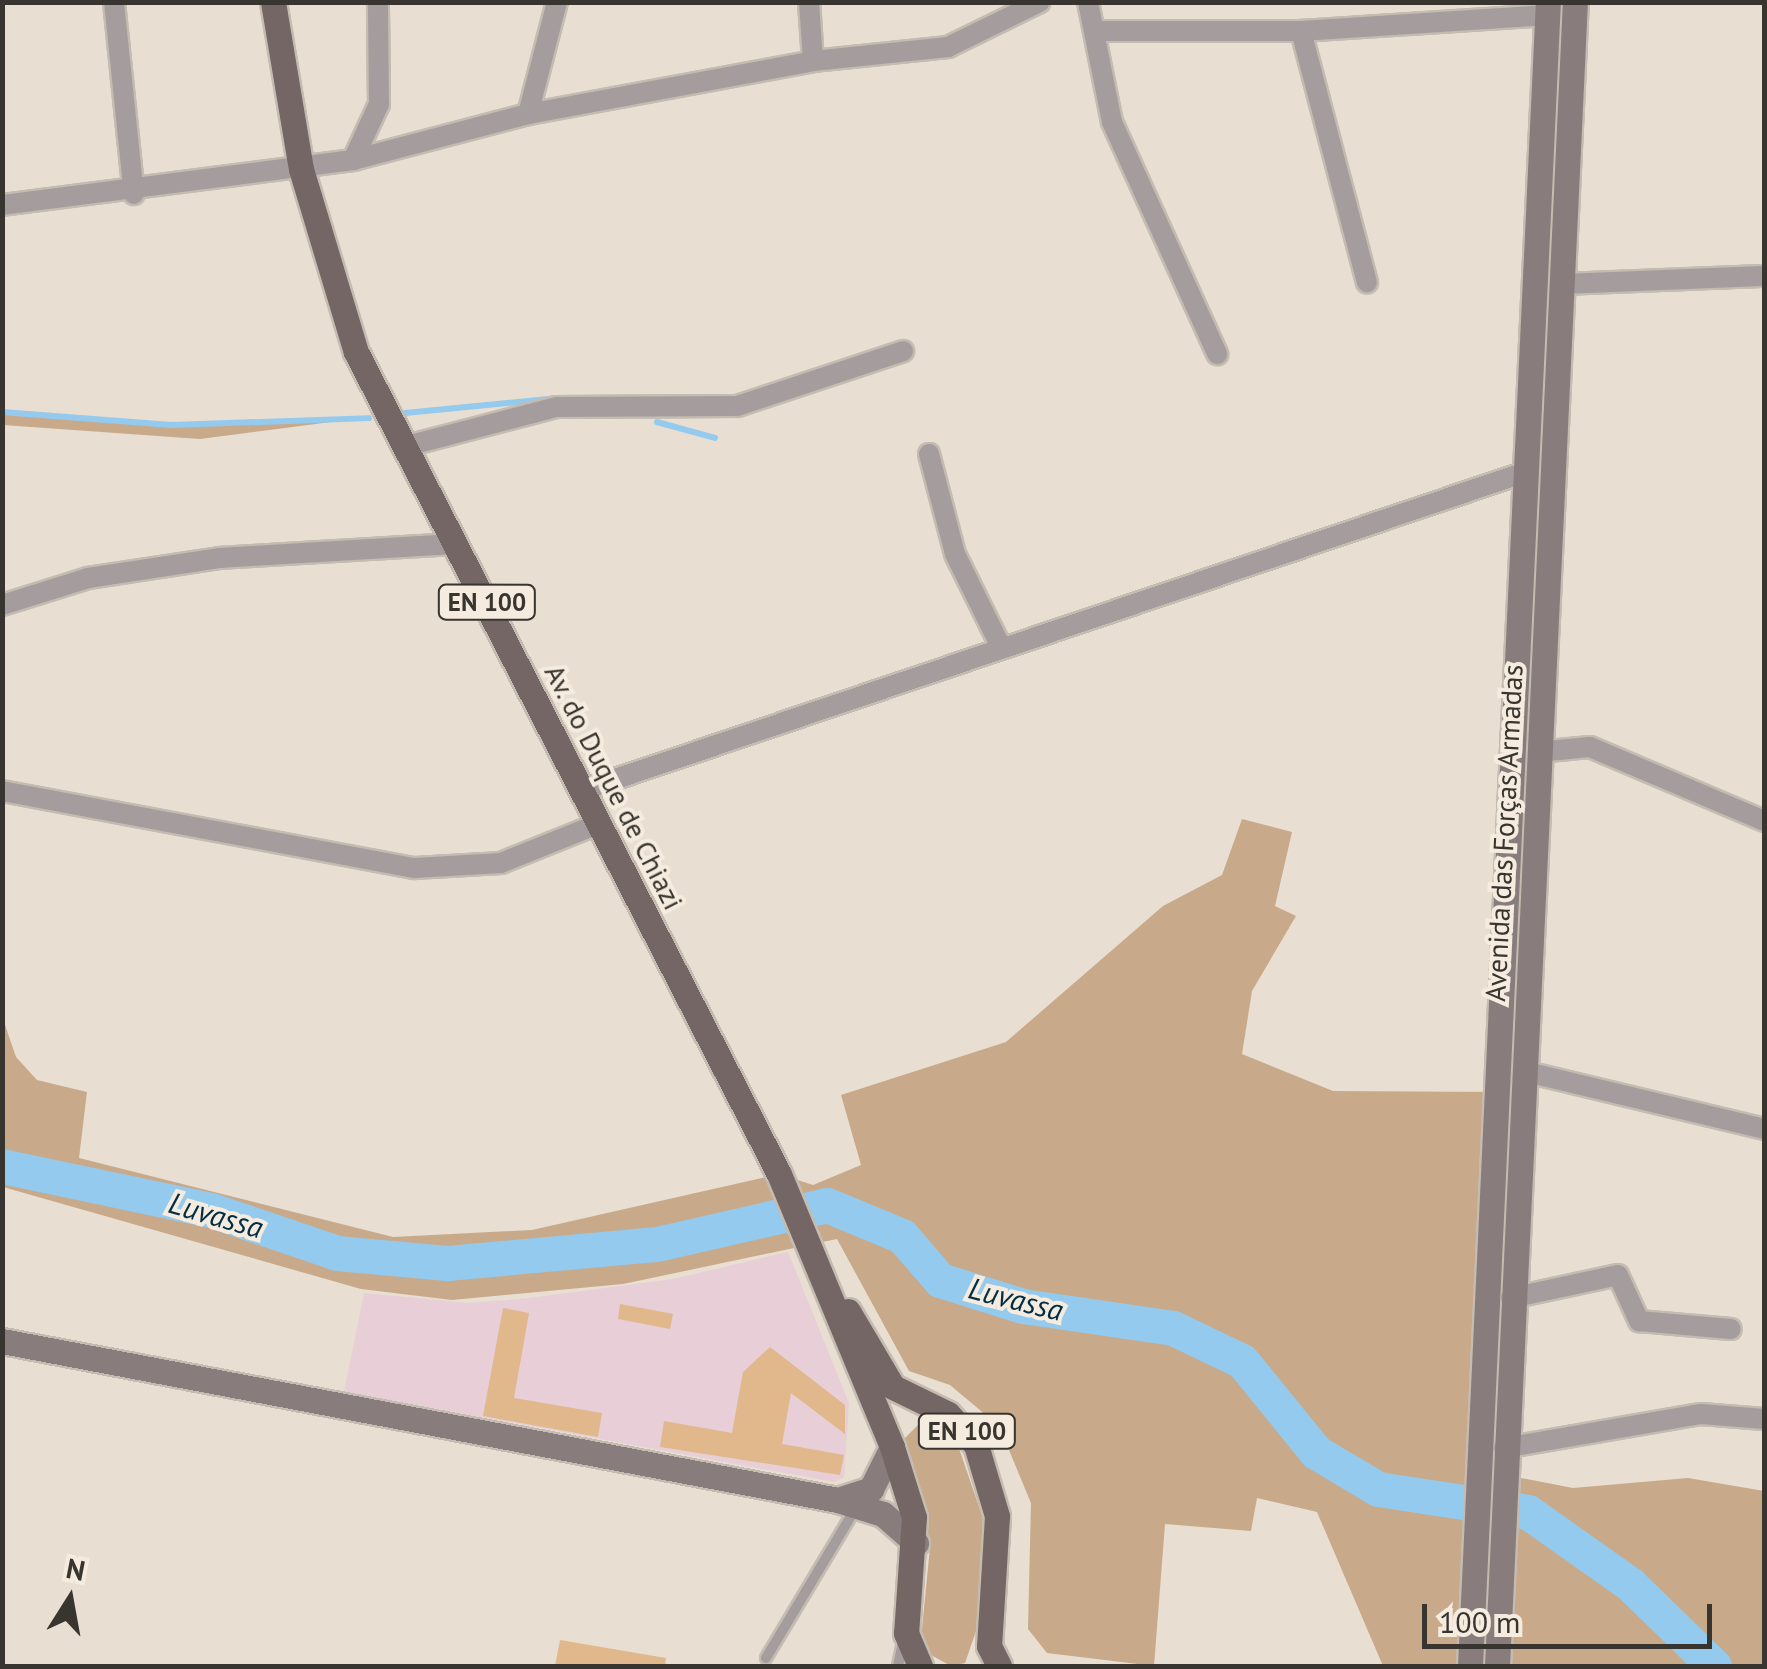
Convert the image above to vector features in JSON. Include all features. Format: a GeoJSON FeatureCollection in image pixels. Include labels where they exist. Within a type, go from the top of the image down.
{"type":"FeatureCollection","features":[{"type":"Feature","properties":{"kind":"main road","name":"Av. do Duque de Chiazi"},"geometry":{"type":"LineString","coordinates":[[274,2],[301,169],[356,352],[779,1174],[892,1447],[916,1544],[906,1633],[920,1666]]}},
{"type":"Feature","properties":{"kind":"main road","name":"Avenida das Forças Armadas"},"geometry":{"type":"LineString","coordinates":[[1470,1666],[1511,1298],[1575,2]]}},
{"type":"Feature","properties":{"kind":"main road","name":"Avenida das Forças Armadas"},"geometry":{"type":"LineString","coordinates":[[1495,1463],[1526,472],[1548,9]]}},
{"type":"Feature","properties":{"kind":"main road","name":"Av. do Duque de Chiazi"},"geometry":{"type":"LineString","coordinates":[[813,1252],[894,1387],[948,1414],[976,1445],[997,1516],[989,1660]]}},
{"type":"Feature","properties":{"kind":"main road"},"geometry":{"type":"LineString","coordinates":[[2,1342],[849,1503],[916,1544]]}},
{"type":"Feature","properties":{"kind":"main road","name":"EN 100"},"geometry":{"type":"LineString","coordinates":[[892,1447],[910,1417],[948,1414]]}},
{"type":"Feature","properties":{"kind":"main road"},"geometry":{"type":"LineString","coordinates":[[849,1503],[871,1489],[892,1447]]}},
{"type":"Feature","properties":{"kind":"main road","name":"Avenida das Forças Armadas"},"geometry":{"type":"LineString","coordinates":[[1488,1528],[1497,1666]]}},
{"type":"Feature","properties":{"kind":"street"},"geometry":{"type":"LineString","coordinates":[[114,2],[134,194]]}},
{"type":"Feature","properties":{"kind":"street"},"geometry":{"type":"LineString","coordinates":[[353,160],[379,104],[378,2]]}},
{"type":"Feature","properties":{"kind":"street"},"geometry":{"type":"LineString","coordinates":[[528,114],[557,2]]}},
{"type":"Feature","properties":{"kind":"street"},"geometry":{"type":"LineString","coordinates":[[809,2],[814,61]]}},
{"type":"Feature","properties":{"kind":"street"},"geometry":{"type":"LineString","coordinates":[[2,205],[134,194],[301,169],[353,160],[528,114],[814,61],[948,48],[1040,2]]}},
{"type":"Feature","properties":{"kind":"street"},"geometry":{"type":"LineString","coordinates":[[1088,2],[1098,31],[1112,122],[1217,354]]}},
{"type":"Feature","properties":{"kind":"street"},"geometry":{"type":"LineString","coordinates":[[1098,31],[1302,31],[1548,9]]}},
{"type":"Feature","properties":{"kind":"street"},"geometry":{"type":"LineString","coordinates":[[1302,31],[1368,283]]}},
{"type":"Feature","properties":{"kind":"street"},"geometry":{"type":"LineString","coordinates":[[1561,284],[1764,276]]}},
{"type":"Feature","properties":{"kind":"street"},"geometry":{"type":"LineString","coordinates":[[403,446],[557,407],[737,406],[904,352]]}},
{"type":"Feature","properties":{"kind":"street"},"geometry":{"type":"LineString","coordinates":[[929,454],[955,554],[1000,645]]}},
{"type":"Feature","properties":{"kind":"street"},"geometry":{"type":"LineString","coordinates":[[583,790],[1000,645],[1526,472]]}},
{"type":"Feature","properties":{"kind":"street"},"geometry":{"type":"LineString","coordinates":[[2,605],[88,578],[220,558],[457,544]]}},
{"type":"Feature","properties":{"kind":"street"},"geometry":{"type":"LineString","coordinates":[[1538,752],[1610,753],[1764,820]]}},
{"type":"Feature","properties":{"kind":"street"},"geometry":{"type":"LineString","coordinates":[[2,791],[415,868],[501,863],[598,824]]}},
{"type":"Feature","properties":{"kind":"street"},"geometry":{"type":"LineString","coordinates":[[1522,1071],[1764,1129]]}},
{"type":"Feature","properties":{"kind":"street"},"geometry":{"type":"LineString","coordinates":[[1511,1298],[1618,1276],[1639,1320],[1731,1329]]}},
{"type":"Feature","properties":{"kind":"street"},"geometry":{"type":"LineString","coordinates":[[1495,1463],[1701,1414],[1764,1419]]}},
{"type":"Feature","properties":{"kind":"lane"},"geometry":{"type":"LineString","coordinates":[[766,1658],[849,1503]]}},
{"type":"Feature","properties":{"kind":"lane"},"geometry":{"type":"LineString","coordinates":[[898,1666],[906,1633]]}},
{"type":"Feature","properties":{"kind":"shaded area"},"geometry":{"type":"Polygon","coordinates":[[[2,412],[172,425],[354,419],[200,439],[3,425],[2,412]]]}},
{"type":"Feature","properties":{"kind":"shaded area"},"geometry":{"type":"Polygon","coordinates":[[[1242,819],[1292,832],[1275,906],[1296,916],[1252,991],[1242,1054],[1333,1091],[1497,1092],[1479,1470],[1573,1488],[1688,1478],[1764,1491],[1764,1666],[1511,1666],[1500,1529],[1477,1527],[1470,1666],[1383,1666],[1317,1512],[1257,1498],[1251,1531],[1165,1524],[1154,1666],[1047,1653],[1028,1629],[1031,1503],[999,1426],[950,1385],[909,1371],[837,1239],[623,1284],[452,1300],[361,1289],[3,1187],[2,1016],[16,1057],[37,1080],[87,1092],[79,1158],[393,1237],[532,1230],[779,1174],[813,1185],[861,1165],[841,1095],[1006,1042],[1163,906],[1222,875],[1242,819]]]}},
{"type":"Feature","properties":{"kind":"shaded area"},"geometry":{"type":"Polygon","coordinates":[[[788,1252],[849,1403],[844,1477],[834,1482],[344,1392],[364,1293],[469,1303],[530,1298],[673,1279],[788,1252]]]}},
{"type":"Feature","properties":{"kind":"shaded area"},"geometry":{"type":"Polygon","coordinates":[[[923,1420],[953,1431],[985,1524],[982,1614],[965,1663],[951,1666],[920,1649],[930,1547],[902,1455],[903,1440],[923,1420]]]}},
{"type":"Feature","properties":{"kind":"building"},"geometry":{"type":"Polygon","coordinates":[[[620,1304],[673,1314],[670,1329],[618,1319],[620,1304]]]}},
{"type":"Feature","properties":{"kind":"building"},"geometry":{"type":"Polygon","coordinates":[[[503,1308],[529,1313],[514,1398],[602,1413],[598,1437],[483,1416],[503,1308]]]}},
{"type":"Feature","properties":{"kind":"building"},"geometry":{"type":"Polygon","coordinates":[[[770,1347],[845,1405],[845,1434],[791,1393],[782,1444],[844,1455],[840,1475],[660,1447],[664,1421],[732,1433],[743,1372],[770,1347]]]}},
{"type":"Feature","properties":{"kind":"building"},"geometry":{"type":"Polygon","coordinates":[[[560,1640],[666,1658],[665,1666],[555,1666],[560,1640]]]}},
{"type":"Feature","properties":{"kind":"waterway"},"geometry":{"type":"LineString","coordinates":[[405,413],[558,398]]}},
{"type":"Feature","properties":{"kind":"waterway"},"geometry":{"type":"LineString","coordinates":[[2,412],[172,425],[369,418]]}},
{"type":"Feature","properties":{"kind":"waterway"},"geometry":{"type":"LineString","coordinates":[[657,422],[715,438]]}},
{"type":"Feature","properties":{"kind":"waterway","name":"Luvassa"},"geometry":{"type":"LineString","coordinates":[[2,1166],[211,1210],[337,1253],[447,1263],[657,1244],[827,1205],[902,1236],[940,1280],[1023,1306],[1173,1328],[1242,1361],[1316,1452],[1378,1489],[1528,1512],[1631,1585],[1714,1666]]}}]}
